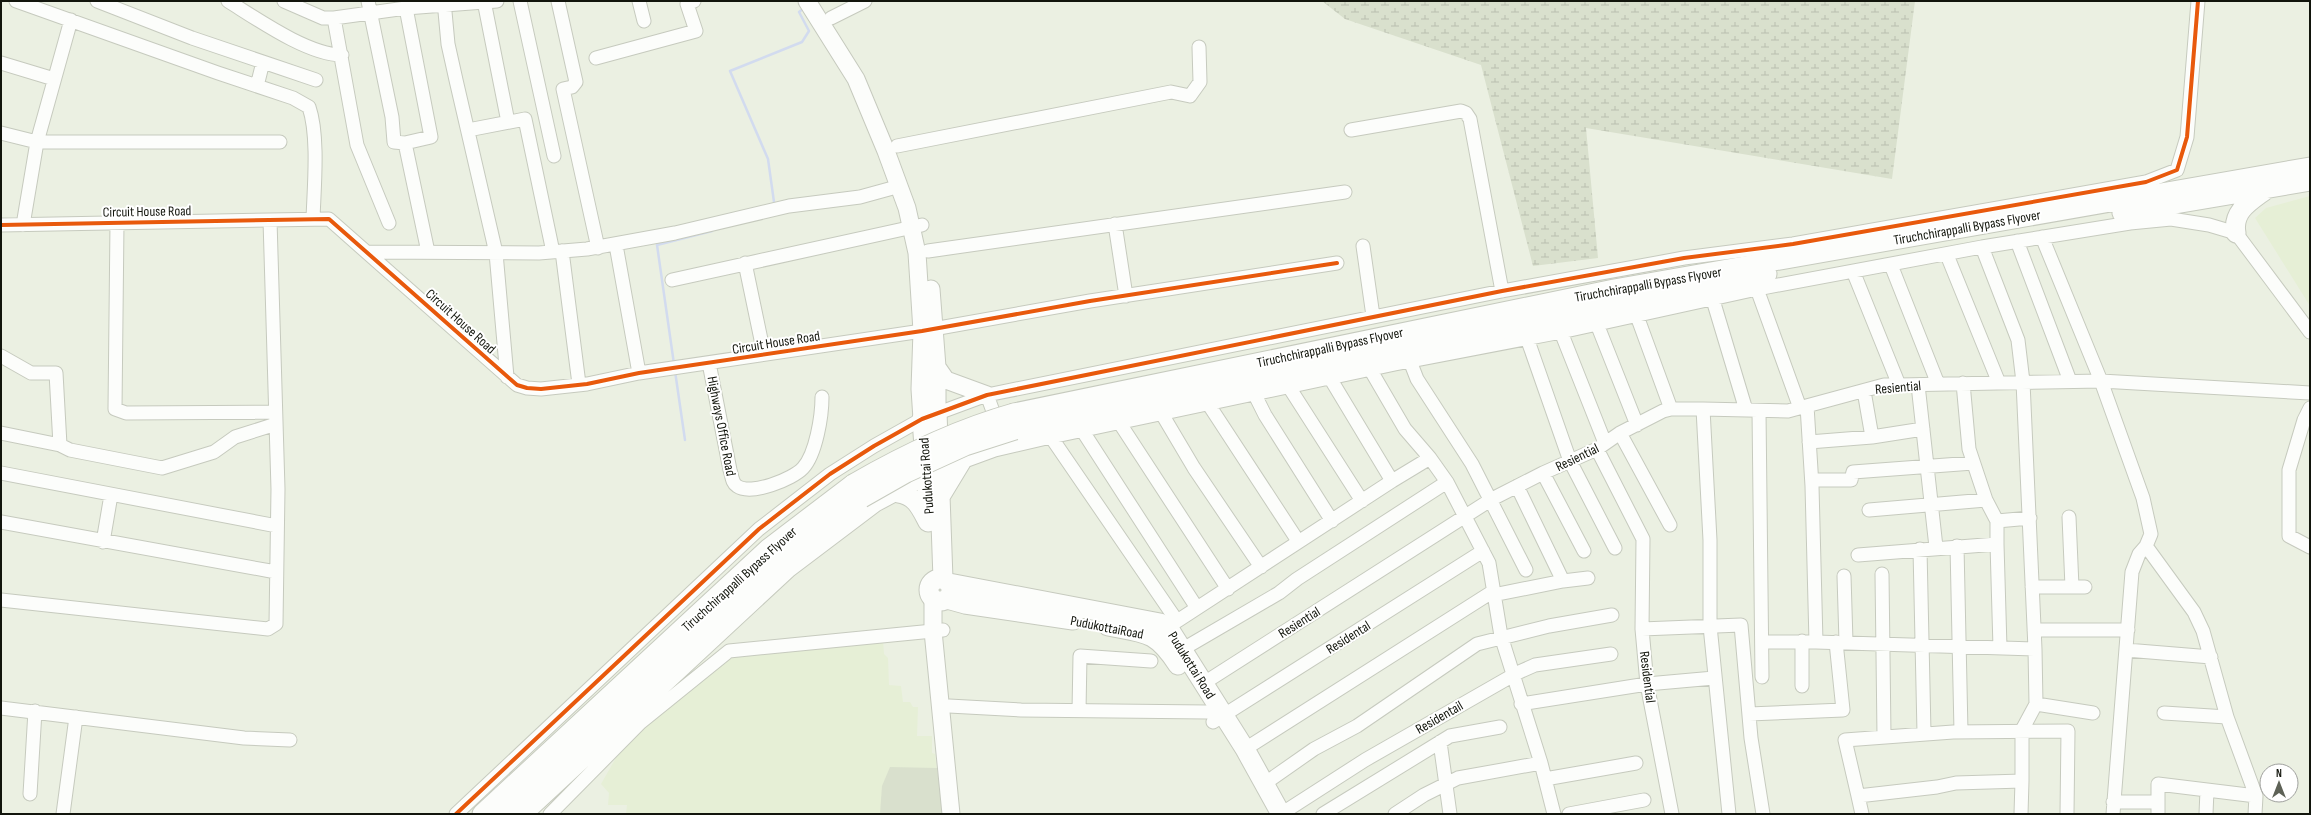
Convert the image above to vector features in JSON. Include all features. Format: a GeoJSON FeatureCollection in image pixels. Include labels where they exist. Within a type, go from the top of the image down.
{"type":"FeatureCollection","features":[{"type":"Feature","properties":{"kind":"highway","name":"Tiruchchirappalli Bypass Flyover"},"geometry":{"type":"LineString","coordinates":[[482,814],[769,548],[906,473],[1015,422],[1614,288],[2310,167]]}},
{"type":"Feature","properties":{"kind":"highway","name":"Tiruchchirappalli Bypass Flyover"},"geometry":{"type":"LineString","coordinates":[[1015,422],[1781,271],[2062,222],[2266,190],[2310,181]]}},
{"type":"Feature","properties":{"kind":"highway"},"geometry":{"type":"LineString","coordinates":[[2236,234],[2234,224],[2239,213],[2248,203],[2266,190]]}},
{"type":"Feature","properties":{"kind":"highway","name":"Pudukottai Road"},"geometry":{"type":"LineString","coordinates":[[929,416],[933,474],[930,525],[936,550],[941,590],[1173,624],[1183,649],[1204,683],[1215,717],[1245,749],[1281,814]]}},
{"type":"Feature","properties":{"kind":"highway"},"geometry":{"type":"LineString","coordinates":[[941,495],[961,462]]}},
{"type":"Feature","properties":{"kind":"highway","name":"Pudukottai Road"},"geometry":{"type":"LineString","coordinates":[[933,474],[941,495],[936,550]]}},
{"type":"Feature","properties":{"kind":"highway"},"geometry":{"type":"LineString","coordinates":[[898,493],[909,495],[917,501],[930,525]]}},
{"type":"Feature","properties":{"kind":"highway","name":"Tiruchchirappalli Bypass Flyover"},"geometry":{"type":"LineString","coordinates":[[506,814],[784,559],[864,496]]}},
{"type":"Feature","properties":{"kind":"highway","name":"PudukottaiRoad"},"geometry":{"type":"LineString","coordinates":[[941,590],[965,604],[1059,617],[1153,636],[1164,645],[1215,717],[1266,814]]}},
{"type":"Feature","properties":{"kind":"main road"},"geometry":{"type":"LineString","coordinates":[[820,12],[865,74],[897,146],[917,226],[917,253],[928,329],[937,367],[946,380],[987,394]]}},
{"type":"Feature","properties":{"kind":"main road"},"geometry":{"type":"LineString","coordinates":[[820,12],[856,79],[928,251],[928,329],[920,389],[929,416]]}},
{"type":"Feature","properties":{"kind":"main road"},"geometry":{"type":"LineString","coordinates":[[929,416],[937,367]]}},
{"type":"Feature","properties":{"kind":"main road"},"geometry":{"type":"LineString","coordinates":[[941,590],[938,630],[951,814]]}},
{"type":"Feature","properties":{"kind":"main road"},"geometry":{"type":"LineString","coordinates":[[938,630],[949,706],[947,741],[961,814]]}},
{"type":"Feature","properties":{"kind":"street"},"geometry":{"type":"LineString","coordinates":[[16,1],[293,98],[310,107],[314,140],[314,219]]}},
{"type":"Feature","properties":{"kind":"street"},"geometry":{"type":"LineString","coordinates":[[97,1],[316,80]]}},
{"type":"Feature","properties":{"kind":"street"},"geometry":{"type":"LineString","coordinates":[[228,1],[270,27],[327,55],[342,55]]}},
{"type":"Feature","properties":{"kind":"street"},"geometry":{"type":"LineString","coordinates":[[284,1],[323,18],[334,18],[370,7],[406,8],[444,3],[497,1]]}},
{"type":"Feature","properties":{"kind":"street"},"geometry":{"type":"LineString","coordinates":[[520,1],[554,156]]}},
{"type":"Feature","properties":{"kind":"street"},"geometry":{"type":"LineString","coordinates":[[558,1],[576,82],[572,87],[563,89],[598,248]]}},
{"type":"Feature","properties":{"kind":"street"},"geometry":{"type":"LineString","coordinates":[[639,1],[644,21]]}},
{"type":"Feature","properties":{"kind":"street"},"geometry":{"type":"LineString","coordinates":[[820,12],[865,1]]}},
{"type":"Feature","properties":{"kind":"street"},"geometry":{"type":"LineString","coordinates":[[456,814],[759,529],[850,461],[929,416],[987,394],[1502,291],[1684,258],[1793,244],[2015,203],[2146,182],[2177,170],[2186,137],[2198,1]]}},
{"type":"Feature","properties":{"kind":"street"},"geometry":{"type":"LineString","coordinates":[[484,2],[508,122]]}},
{"type":"Feature","properties":{"kind":"street"},"geometry":{"type":"LineString","coordinates":[[596,58],[696,31],[689,2]]}},
{"type":"Feature","properties":{"kind":"street"},"geometry":{"type":"LineString","coordinates":[[444,3],[448,44],[496,253],[507,377]]}},
{"type":"Feature","properties":{"kind":"street"},"geometry":{"type":"LineString","coordinates":[[370,7],[392,116],[394,142],[405,143],[431,137],[406,8]]}},
{"type":"Feature","properties":{"kind":"street"},"geometry":{"type":"LineString","coordinates":[[334,18],[342,55],[357,145],[389,223]]}},
{"type":"Feature","properties":{"kind":"street"},"geometry":{"type":"LineString","coordinates":[[23,225],[37,142],[71,20]]}},
{"type":"Feature","properties":{"kind":"street"},"geometry":{"type":"LineString","coordinates":[[897,146],[1171,92],[1190,96],[1200,82],[1200,47]]}},
{"type":"Feature","properties":{"kind":"street"},"geometry":{"type":"LineString","coordinates":[[257,86],[263,62]]}},
{"type":"Feature","properties":{"kind":"street"},"geometry":{"type":"LineString","coordinates":[[1,63],[54,79]]}},
{"type":"Feature","properties":{"kind":"street"},"geometry":{"type":"LineString","coordinates":[[1351,130],[1461,111],[1466,113],[1470,119],[1480,166],[1502,291]]}},
{"type":"Feature","properties":{"kind":"street"},"geometry":{"type":"LineString","coordinates":[[468,130],[525,119],[557,252],[579,384]]}},
{"type":"Feature","properties":{"kind":"street"},"geometry":{"type":"LineString","coordinates":[[1,133],[37,142],[280,142]]}},
{"type":"Feature","properties":{"kind":"street"},"geometry":{"type":"LineString","coordinates":[[405,143],[428,252]]}},
{"type":"Feature","properties":{"kind":"street"},"geometry":{"type":"LineString","coordinates":[[367,252],[557,252],[598,248],[789,206],[860,197],[900,186]]}},
{"type":"Feature","properties":{"kind":"street"},"geometry":{"type":"LineString","coordinates":[[928,251],[1344,192]]}},
{"type":"Feature","properties":{"kind":"street"},"geometry":{"type":"LineString","coordinates":[[2015,203],[2056,211]]}},
{"type":"Feature","properties":{"kind":"street","name":"Circuit House Road"},"geometry":{"type":"LineString","coordinates":[[1,225],[329,219],[507,377],[517,384],[528,388],[556,388],[639,373],[928,329],[1337,263]]}},
{"type":"Feature","properties":{"kind":"street"},"geometry":{"type":"LineString","coordinates":[[527,814],[790,570],[864,496],[898,493],[933,474],[961,462],[1007,447],[1119,422],[1209,405],[1370,369],[1561,332],[1713,300],[1757,289],[2017,241],[2171,219],[2209,225],[2236,234],[2310,332]]}},
{"type":"Feature","properties":{"kind":"street"},"geometry":{"type":"LineString","coordinates":[[1,600],[268,629],[276,624],[276,418],[270,220]]}},
{"type":"Feature","properties":{"kind":"street"},"geometry":{"type":"LineString","coordinates":[[117,223],[115,409],[126,412],[276,418]]}},
{"type":"Feature","properties":{"kind":"street"},"geometry":{"type":"LineString","coordinates":[[1115,224],[1126,296]]}},
{"type":"Feature","properties":{"kind":"street"},"geometry":{"type":"LineString","coordinates":[[672,280],[917,226]]}},
{"type":"Feature","properties":{"kind":"street"},"geometry":{"type":"LineString","coordinates":[[2042,237],[2101,381],[2143,498],[2151,534],[2146,546],[2139,554],[2132,572],[2113,808],[2158,808],[2158,784],[2256,796]]}},
{"type":"Feature","properties":{"kind":"street"},"geometry":{"type":"LineString","coordinates":[[2017,241],[2070,381]]}},
{"type":"Feature","properties":{"kind":"street"},"geometry":{"type":"LineString","coordinates":[[616,245],[639,373]]}},
{"type":"Feature","properties":{"kind":"street"},"geometry":{"type":"LineString","coordinates":[[1363,246],[1373,316]]}},
{"type":"Feature","properties":{"kind":"street"},"geometry":{"type":"LineString","coordinates":[[1982,247],[2018,340],[2023,382],[2030,518],[2036,704],[2022,730],[2021,814]]}},
{"type":"Feature","properties":{"kind":"street"},"geometry":{"type":"LineString","coordinates":[[1947,255],[1999,383]]}},
{"type":"Feature","properties":{"kind":"street"},"geometry":{"type":"LineString","coordinates":[[745,263],[764,354]]}},
{"type":"Feature","properties":{"kind":"street"},"geometry":{"type":"LineString","coordinates":[[1891,265],[1938,384]]}},
{"type":"Feature","properties":{"kind":"street"},"geometry":{"type":"LineString","coordinates":[[1853,271],[1899,385]]}},
{"type":"Feature","properties":{"kind":"street"},"geometry":{"type":"LineString","coordinates":[[1757,289],[1804,407],[1812,480],[1816,642]]}},
{"type":"Feature","properties":{"kind":"street"},"geometry":{"type":"LineString","coordinates":[[1713,300],[1746,410]]}},
{"type":"Feature","properties":{"kind":"street"},"geometry":{"type":"LineString","coordinates":[[1637,316],[1671,409]]}},
{"type":"Feature","properties":{"kind":"street"},"geometry":{"type":"LineString","coordinates":[[1598,324],[1637,425]]}},
{"type":"Feature","properties":{"kind":"street"},"geometry":{"type":"LineString","coordinates":[[1561,332],[1601,446]]}},
{"type":"Feature","properties":{"kind":"street"},"geometry":{"type":"LineString","coordinates":[[1527,338],[1570,461],[1615,548]]}},
{"type":"Feature","properties":{"kind":"street"},"geometry":{"type":"LineString","coordinates":[[1,356],[31,373],[56,373],[60,445]]}},
{"type":"Feature","properties":{"kind":"street"},"geometry":{"type":"LineString","coordinates":[[1410,361],[1417,378],[1472,464],[1492,499],[1526,570]]}},
{"type":"Feature","properties":{"kind":"street","name":"Highways Office Road"},"geometry":{"type":"LineString","coordinates":[[709,363],[733,483],[739,488],[758,488],[777,484],[803,469],[810,459],[822,415],[822,397]]}},
{"type":"Feature","properties":{"kind":"street"},"geometry":{"type":"LineString","coordinates":[[1370,369],[1405,429],[1430,458],[1447,482],[1489,563],[1501,636],[1512,676],[1541,763],[1550,813]]}},
{"type":"Feature","properties":{"kind":"street"},"geometry":{"type":"LineString","coordinates":[[1330,378],[1392,481]]}},
{"type":"Feature","properties":{"kind":"street","name":"Resiential"},"geometry":{"type":"LineString","coordinates":[[1204,683],[1492,499],[1601,446],[1637,425],[1671,409],[1788,411],[1884,385],[1918,384],[2101,381],[2310,393]]}},
{"type":"Feature","properties":{"kind":"street"},"geometry":{"type":"LineString","coordinates":[[1918,384],[1936,547]]}},
{"type":"Feature","properties":{"kind":"street"},"geometry":{"type":"LineString","coordinates":[[1964,384],[1969,449],[1986,500],[1997,521],[2000,648]]}},
{"type":"Feature","properties":{"kind":"street"},"geometry":{"type":"LineString","coordinates":[[1289,387],[1362,501]]}},
{"type":"Feature","properties":{"kind":"street"},"geometry":{"type":"LineString","coordinates":[[1864,391],[1872,437]]}},
{"type":"Feature","properties":{"kind":"street"},"geometry":{"type":"LineString","coordinates":[[987,394],[1007,447]]}},
{"type":"Feature","properties":{"kind":"street"},"geometry":{"type":"LineString","coordinates":[[1254,394],[1265,416],[1332,521]]}},
{"type":"Feature","properties":{"kind":"street"},"geometry":{"type":"LineString","coordinates":[[1209,405],[1298,541]]}},
{"type":"Feature","properties":{"kind":"street"},"geometry":{"type":"LineString","coordinates":[[2310,408],[2304,420],[2289,470],[2289,536],[2310,547]]}},
{"type":"Feature","properties":{"kind":"street"},"geometry":{"type":"LineString","coordinates":[[1703,409],[1710,540],[1710,626],[1714,678],[1729,814]]}},
{"type":"Feature","properties":{"kind":"street"},"geometry":{"type":"LineString","coordinates":[[1759,411],[1762,677]]}},
{"type":"Feature","properties":{"kind":"street"},"geometry":{"type":"LineString","coordinates":[[1162,414],[1194,468],[1261,567]]}},
{"type":"Feature","properties":{"kind":"street"},"geometry":{"type":"LineString","coordinates":[[1,433],[60,445],[70,450],[162,468],[214,452],[235,437],[276,418]]}},
{"type":"Feature","properties":{"kind":"street"},"geometry":{"type":"LineString","coordinates":[[1119,422],[1228,589]]}},
{"type":"Feature","properties":{"kind":"street"},"geometry":{"type":"LineString","coordinates":[[1809,442],[1872,437],[1923,429]]}},
{"type":"Feature","properties":{"kind":"street"},"geometry":{"type":"LineString","coordinates":[[1082,430],[1197,608]]}},
{"type":"Feature","properties":{"kind":"street"},"geometry":{"type":"LineString","coordinates":[[1620,434],[1670,525]]}},
{"type":"Feature","properties":{"kind":"street"},"geometry":{"type":"LineString","coordinates":[[1051,437],[1173,624],[1228,589],[1298,541],[1430,458]]}},
{"type":"Feature","properties":{"kind":"street","name":"Residential"},"geometry":{"type":"LineString","coordinates":[[1601,446],[1643,539],[1642,629],[1647,684],[1672,814]]}},
{"type":"Feature","properties":{"kind":"street"},"geometry":{"type":"LineString","coordinates":[[850,461],[864,496]]}},
{"type":"Feature","properties":{"kind":"street"},"geometry":{"type":"LineString","coordinates":[[1812,480],[1851,480],[1853,472],[1973,463]]}},
{"type":"Feature","properties":{"kind":"street"},"geometry":{"type":"LineString","coordinates":[[1,473],[277,526]]}},
{"type":"Feature","properties":{"kind":"street"},"geometry":{"type":"LineString","coordinates":[[1543,473],[1584,550]]}},
{"type":"Feature","properties":{"kind":"street"},"geometry":{"type":"LineString","coordinates":[[1183,649],[1279,593],[1322,562],[1447,482]]}},
{"type":"Feature","properties":{"kind":"street"},"geometry":{"type":"LineString","coordinates":[[1517,486],[1563,581]]}},
{"type":"Feature","properties":{"kind":"street"},"geometry":{"type":"LineString","coordinates":[[103,542],[111,494]]}},
{"type":"Feature","properties":{"kind":"street"},"geometry":{"type":"LineString","coordinates":[[1869,510],[1932,506],[1986,500]]}},
{"type":"Feature","properties":{"kind":"street"},"geometry":{"type":"LineString","coordinates":[[2032,587],[2078,587],[2069,517]]}},
{"type":"Feature","properties":{"kind":"street"},"geometry":{"type":"LineString","coordinates":[[1997,521],[2030,518]]}},
{"type":"Feature","properties":{"kind":"street"},"geometry":{"type":"LineString","coordinates":[[1,522],[103,542],[276,572]]}},
{"type":"Feature","properties":{"kind":"street"},"geometry":{"type":"LineString","coordinates":[[1858,555],[1936,547],[1997,544]]}},
{"type":"Feature","properties":{"kind":"street"},"geometry":{"type":"LineString","coordinates":[[1957,546],[1961,732]]}},
{"type":"Feature","properties":{"kind":"street"},"geometry":{"type":"LineString","coordinates":[[2146,546],[2194,612],[2203,631],[2227,717],[2256,796],[2255,814]]}},
{"type":"Feature","properties":{"kind":"street"},"geometry":{"type":"LineString","coordinates":[[1920,549],[1920,645],[1924,733]]}},
{"type":"Feature","properties":{"kind":"street","name":"Residental"},"geometry":{"type":"LineString","coordinates":[[1215,717],[1483,551]]}},
{"type":"Feature","properties":{"kind":"street"},"geometry":{"type":"LineString","coordinates":[[1882,574],[1884,736]]}},
{"type":"Feature","properties":{"kind":"street"},"geometry":{"type":"LineString","coordinates":[[1749,714],[1843,710],[1841,642],[1844,576]]}},
{"type":"Feature","properties":{"kind":"street"},"geometry":{"type":"LineString","coordinates":[[1245,749],[1493,593],[1588,578]]}},
{"type":"Feature","properties":{"kind":"street"},"geometry":{"type":"LineString","coordinates":[[1264,784],[1314,749],[1357,726],[1477,644],[1501,636],[1612,615]]}},
{"type":"Feature","properties":{"kind":"street"},"geometry":{"type":"LineString","coordinates":[[1642,629],[1741,625],[1749,714],[1763,814]]}},
{"type":"Feature","properties":{"kind":"street"},"geometry":{"type":"LineString","coordinates":[[550,814],[640,723],[729,651],[938,630]]}},
{"type":"Feature","properties":{"kind":"street"},"geometry":{"type":"LineString","coordinates":[[2034,630],[2128,630]]}},
{"type":"Feature","properties":{"kind":"street"},"geometry":{"type":"LineString","coordinates":[[1762,642],[1802,641],[1882,643],[2035,649]]}},
{"type":"Feature","properties":{"kind":"street"},"geometry":{"type":"LineString","coordinates":[[1802,641],[1802,686]]}},
{"type":"Feature","properties":{"kind":"street"},"geometry":{"type":"LineString","coordinates":[[2126,650],[2211,657]]}},
{"type":"Feature","properties":{"kind":"street","name":"Residentail"},"geometry":{"type":"LineString","coordinates":[[1281,814],[1365,760],[1512,676],[1535,666],[1611,654]]}},
{"type":"Feature","properties":{"kind":"street"},"geometry":{"type":"LineString","coordinates":[[1078,711],[1080,656],[1152,661]]}},
{"type":"Feature","properties":{"kind":"street"},"geometry":{"type":"LineString","coordinates":[[1521,704],[1647,684],[1714,678]]}},
{"type":"Feature","properties":{"kind":"street"},"geometry":{"type":"LineString","coordinates":[[2036,704],[2093,713]]}},
{"type":"Feature","properties":{"kind":"street"},"geometry":{"type":"LineString","coordinates":[[949,706],[1215,717]]}},
{"type":"Feature","properties":{"kind":"street"},"geometry":{"type":"LineString","coordinates":[[1,708],[244,738],[290,740]]}},
{"type":"Feature","properties":{"kind":"street"},"geometry":{"type":"LineString","coordinates":[[30,794],[35,711]]}},
{"type":"Feature","properties":{"kind":"street"},"geometry":{"type":"LineString","coordinates":[[2164,713],[2227,717]]}},
{"type":"Feature","properties":{"kind":"street"},"geometry":{"type":"LineString","coordinates":[[63,814],[76,717]]}},
{"type":"Feature","properties":{"kind":"street"},"geometry":{"type":"LineString","coordinates":[[1323,814],[1450,736],[1500,727]]}},
{"type":"Feature","properties":{"kind":"street"},"geometry":{"type":"LineString","coordinates":[[1862,814],[1845,740],[1924,733],[2022,730],[2068,731],[2067,814]]}},
{"type":"Feature","properties":{"kind":"street"},"geometry":{"type":"LineString","coordinates":[[1440,742],[1450,814]]}},
{"type":"Feature","properties":{"kind":"street"},"geometry":{"type":"LineString","coordinates":[[1395,814],[1446,782],[1458,778],[1541,763]]}},
{"type":"Feature","properties":{"kind":"street"},"geometry":{"type":"LineString","coordinates":[[1545,779],[1636,763]]}},
{"type":"Feature","properties":{"kind":"street"},"geometry":{"type":"LineString","coordinates":[[1858,796],[1937,787],[1956,783],[2022,781]]}},
{"type":"Feature","properties":{"kind":"street"},"geometry":{"type":"LineString","coordinates":[[2206,814],[2207,790]]}},
{"type":"Feature","properties":{"kind":"street"},"geometry":{"type":"LineString","coordinates":[[1569,814],[1644,800]]}},
{"type":"Feature","properties":{"kind":"shaded area"},"geometry":{"type":"Polygon","coordinates":[[[2310,196],[2310,306],[2255,218],[2266,208],[2310,196]]]}},
{"type":"Feature","properties":{"kind":"shaded area"},"geometry":{"type":"Polygon","coordinates":[[[883,640],[884,654],[888,658],[889,685],[901,686],[903,702],[910,702],[913,707],[918,707],[917,736],[932,736],[932,753],[935,754],[942,814],[626,814],[627,805],[608,805],[609,793],[601,784],[617,756],[651,721],[722,657],[883,640]]]}},
{"type":"Feature","properties":{"kind":"green space"},"geometry":{"type":"Polygon","coordinates":[[[1322,1],[1915,1],[1892,179],[1586,128],[1598,258],[1533,266],[1481,65],[1345,19],[1322,1]]]}},
{"type":"Feature","properties":{"kind":"green space"},"geometry":{"type":"Polygon","coordinates":[[[890,767],[937,768],[943,814],[880,814],[882,786],[890,767]]]}},
{"type":"Feature","properties":{"kind":"waterway"},"geometry":{"type":"LineString","coordinates":[[774,202],[768,159],[730,71],[802,42],[809,31],[799,12],[804,8]]}},
{"type":"Feature","properties":{"kind":"waterway"},"geometry":{"type":"LineString","coordinates":[[674,364],[657,245],[712,231]]}},
{"type":"Feature","properties":{"kind":"waterway"},"geometry":{"type":"LineString","coordinates":[[675,371],[685,440]]}},
{"type":"Feature","properties":{"kind":"cycle path"},"geometry":{"type":"LineString","coordinates":[[456,814],[759,529],[830,474],[874,446],[922,419],[987,395],[1502,291],[1684,258],[1793,244],[2146,182],[2177,170],[2187,137],[2198,1]]}},
{"type":"Feature","properties":{"kind":"cycle path"},"geometry":{"type":"LineString","coordinates":[[1,225],[329,219],[517,385],[527,388],[541,389],[587,384],[639,373],[922,331],[1090,301],[1337,263]]}}]}
